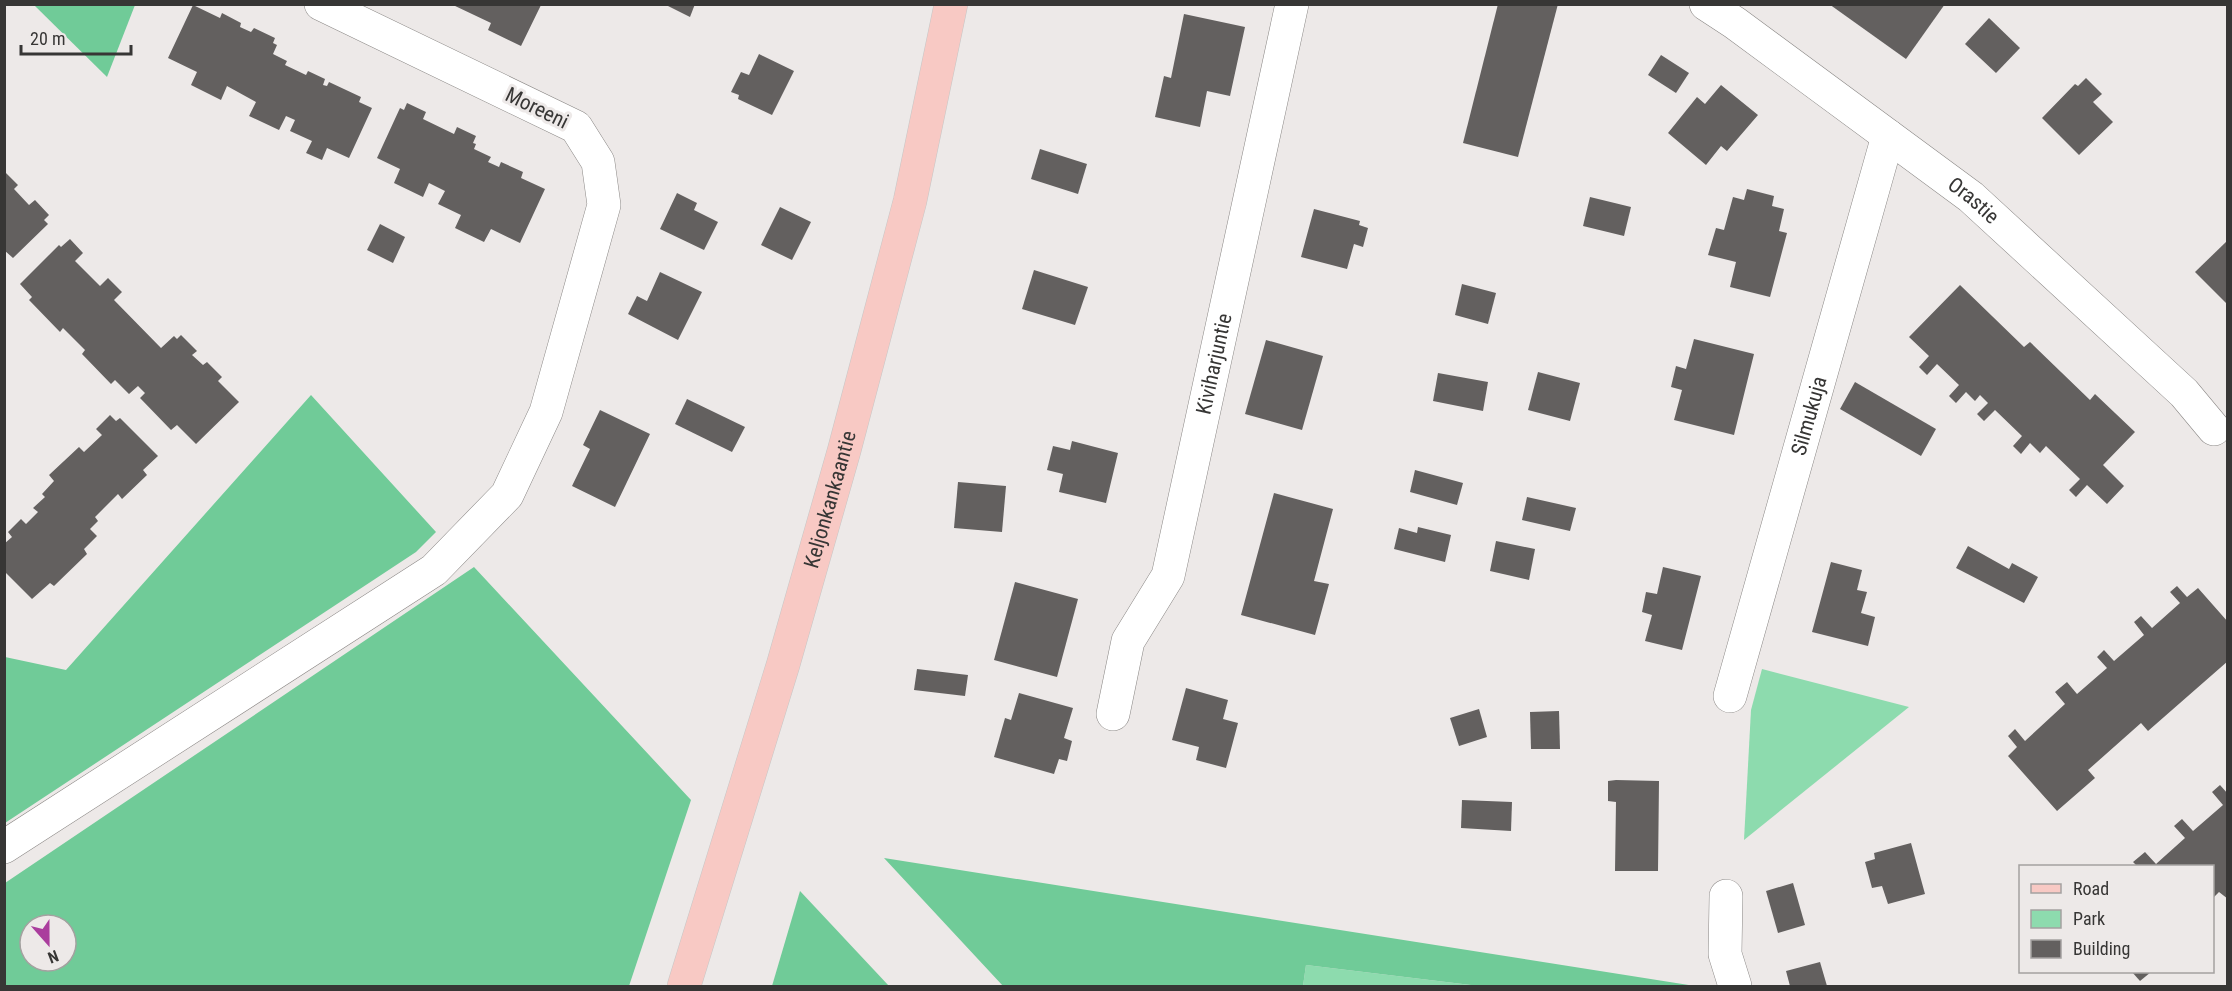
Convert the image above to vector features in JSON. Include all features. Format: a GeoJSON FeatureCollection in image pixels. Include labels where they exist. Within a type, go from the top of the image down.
{"type":"FeatureCollection","features":[{"type":"Feature","properties":{"kind":"main road","name":"Keljonkankaantie"},"geometry":{"type":"LineString","coordinates":[[684,987],[783,665],[844,451],[910,201],[951,4]]}},
{"type":"Feature","properties":{"kind":"street","name":"Moreeni"},"geometry":{"type":"LineString","coordinates":[[4,847],[434,570],[507,495],[546,412],[604,205],[598,162],[576,126],[321,4]]}},
{"type":"Feature","properties":{"kind":"street","name":"Kiviharjuntie"},"geometry":{"type":"LineString","coordinates":[[1113,714],[1128,641],[1168,576],[1292,4]]}},
{"type":"Feature","properties":{"kind":"street","name":"Orastie"},"geometry":{"type":"LineString","coordinates":[[1706,4],[1736,23],[1971,197],[2184,393],[2214,429]]}},
{"type":"Feature","properties":{"kind":"street","name":"Silmukuja"},"geometry":{"type":"LineString","coordinates":[[1730,696],[1888,136]]}},
{"type":"Feature","properties":{"kind":"street"},"geometry":{"type":"LineString","coordinates":[[1726,896],[1725,954],[1735,987]]}},
{"type":"Feature","properties":{"kind":"green space"},"geometry":{"type":"Polygon","coordinates":[[[34,5],[135,5],[107,77],[34,5]]]}},
{"type":"Feature","properties":{"kind":"green space"},"geometry":{"type":"Polygon","coordinates":[[[311,395],[436,532],[416,552],[5,823],[5,657],[66,670],[311,395]]]}},
{"type":"Feature","properties":{"kind":"green space"},"geometry":{"type":"Polygon","coordinates":[[[474,567],[691,800],[629,986],[5,986],[5,883],[474,567]]]}},
{"type":"Feature","properties":{"kind":"green space"},"geometry":{"type":"Polygon","coordinates":[[[1762,669],[1909,707],[1744,840],[1751,710],[1762,669]]]}},
{"type":"Feature","properties":{"kind":"green space"},"geometry":{"type":"Polygon","coordinates":[[[884,858],[1695,986],[1479,986],[1306,965],[1303,986],[1003,986],[884,858]]]}},
{"type":"Feature","properties":{"kind":"green space"},"geometry":{"type":"Polygon","coordinates":[[[800,891],[889,986],[772,986],[800,891]]]}},
{"type":"Feature","properties":{"kind":"green space"},"geometry":{"type":"Polygon","coordinates":[[[1306,965],[1479,986],[1303,986],[1306,965]]]}},
{"type":"Feature","properties":{"kind":"building"},"geometry":{"type":"Polygon","coordinates":[[[664,4],[695,4],[690,17],[664,4]]]}},
{"type":"Feature","properties":{"kind":"building"},"geometry":{"type":"Polygon","coordinates":[[[1498,4],[1558,4],[1518,157],[1463,143],[1498,4]]]}},
{"type":"Feature","properties":{"kind":"building"},"geometry":{"type":"Polygon","coordinates":[[[1829,4],[1945,4],[1906,59],[1829,4]]]}},
{"type":"Feature","properties":{"kind":"building"},"geometry":{"type":"Polygon","coordinates":[[[193,5],[220,18],[222,13],[241,23],[240,27],[251,32],[254,28],[275,38],[273,43],[277,45],[273,54],[287,61],[285,65],[306,75],[308,71],[325,79],[323,85],[327,86],[329,82],[361,97],[359,102],[372,108],[349,158],[327,148],[322,160],[306,153],[312,141],[290,131],[295,120],[286,116],[279,130],[249,116],[256,102],[227,86],[221,100],[191,85],[197,72],[168,58],[193,5]]]}},
{"type":"Feature","properties":{"kind":"building"},"geometry":{"type":"Polygon","coordinates":[[[453,5],[541,5],[521,46],[488,30],[491,23],[453,5]]]}},
{"type":"Feature","properties":{"kind":"building"},"geometry":{"type":"Polygon","coordinates":[[[1184,14],[1245,27],[1230,96],[1207,91],[1200,127],[1155,117],[1164,76],[1171,78],[1184,14]]]}},
{"type":"Feature","properties":{"kind":"building"},"geometry":{"type":"Polygon","coordinates":[[[1989,18],[2020,48],[1996,73],[1965,44],[1989,18]]]}},
{"type":"Feature","properties":{"kind":"building"},"geometry":{"type":"Polygon","coordinates":[[[759,54],[794,71],[772,115],[738,99],[739,95],[731,92],[741,72],[749,75],[759,54]]]}},
{"type":"Feature","properties":{"kind":"building"},"geometry":{"type":"Polygon","coordinates":[[[1661,55],[1689,73],[1676,93],[1648,75],[1661,55]]]}},
{"type":"Feature","properties":{"kind":"building"},"geometry":{"type":"Polygon","coordinates":[[[2086,78],[2102,94],[2093,102],[2113,122],[2079,155],[2042,118],[2075,84],[2078,86],[2086,78]]]}},
{"type":"Feature","properties":{"kind":"building"},"geometry":{"type":"Polygon","coordinates":[[[1721,85],[1758,115],[1727,151],[1721,146],[1706,165],[1668,133],[1697,97],[1705,104],[1721,85]]]}},
{"type":"Feature","properties":{"kind":"building"},"geometry":{"type":"Polygon","coordinates":[[[407,103],[426,112],[423,119],[454,134],[457,127],[476,136],[473,143],[476,144],[474,149],[491,157],[488,162],[499,167],[501,162],[523,172],[521,178],[545,189],[520,243],[491,229],[484,242],[455,228],[461,215],[438,204],[445,191],[429,183],[423,197],[394,183],[400,169],[377,158],[400,108],[404,110],[407,103]]]}},
{"type":"Feature","properties":{"kind":"building"},"geometry":{"type":"Polygon","coordinates":[[[1040,149],[1087,164],[1078,194],[1031,179],[1040,149]]]}},
{"type":"Feature","properties":{"kind":"building"},"geometry":{"type":"Polygon","coordinates":[[[4,171],[18,185],[14,189],[29,205],[35,200],[49,215],[44,220],[48,224],[13,258],[4,250],[4,171]]]}},
{"type":"Feature","properties":{"kind":"building"},"geometry":{"type":"Polygon","coordinates":[[[1747,189],[1774,196],[1772,206],[1784,209],[1779,231],[1787,233],[1770,297],[1730,287],[1736,262],[1708,255],[1716,228],[1724,230],[1733,197],[1744,200],[1747,189]]]}},
{"type":"Feature","properties":{"kind":"building"},"geometry":{"type":"Polygon","coordinates":[[[677,193],[697,203],[694,210],[718,222],[704,250],[660,229],[677,193]]]}},
{"type":"Feature","properties":{"kind":"building"},"geometry":{"type":"Polygon","coordinates":[[[1590,197],[1631,207],[1624,236],[1583,226],[1590,197]]]}},
{"type":"Feature","properties":{"kind":"building"},"geometry":{"type":"Polygon","coordinates":[[[780,207],[811,222],[792,260],[761,245],[780,207]]]}},
{"type":"Feature","properties":{"kind":"building"},"geometry":{"type":"Polygon","coordinates":[[[1314,209],[1360,221],[1359,225],[1368,228],[1363,247],[1354,244],[1347,269],[1301,257],[1314,209]]]}},
{"type":"Feature","properties":{"kind":"building"},"geometry":{"type":"Polygon","coordinates":[[[380,224],[405,237],[393,263],[367,250],[380,224]]]}},
{"type":"Feature","properties":{"kind":"building"},"geometry":{"type":"Polygon","coordinates":[[[70,239],[83,253],[75,261],[100,286],[108,278],[122,292],[114,300],[161,348],[174,336],[177,339],[181,335],[197,351],[192,355],[203,365],[207,362],[222,377],[218,381],[239,402],[196,444],[177,425],[171,430],[140,398],[145,393],[138,386],[129,394],[115,380],[111,384],[82,354],[85,350],[63,328],[60,332],[29,300],[32,297],[20,284],[59,245],[61,247],[70,239]]]}},
{"type":"Feature","properties":{"kind":"building"},"geometry":{"type":"Polygon","coordinates":[[[2228,240],[2228,305],[2195,272],[2228,240]]]}},
{"type":"Feature","properties":{"kind":"building"},"geometry":{"type":"Polygon","coordinates":[[[1034,270],[1088,287],[1075,325],[1022,309],[1034,270]]]}},
{"type":"Feature","properties":{"kind":"building"},"geometry":{"type":"Polygon","coordinates":[[[660,272],[702,292],[678,340],[628,314],[637,296],[647,301],[660,272]]]}},
{"type":"Feature","properties":{"kind":"building"},"geometry":{"type":"Polygon","coordinates":[[[1462,284],[1496,293],[1488,324],[1455,315],[1462,284]]]}},
{"type":"Feature","properties":{"kind":"building"},"geometry":{"type":"Polygon","coordinates":[[[1960,285],[2024,347],[2030,342],[2090,400],[2095,394],[2135,432],[2103,465],[2124,486],[2107,504],[2087,485],[2076,497],[2069,490],[2080,479],[2046,446],[2040,453],[2030,443],[2021,454],[2013,446],[2022,436],[1995,410],[1984,421],[1977,414],[1988,403],[1980,395],[1975,401],[1966,392],[1956,403],[1949,396],[1959,385],[1937,364],[1927,375],[1919,367],[1929,356],[1909,337],[1960,285]]]}},
{"type":"Feature","properties":{"kind":"building"},"geometry":{"type":"Polygon","coordinates":[[[1694,339],[1754,354],[1734,435],[1674,420],[1682,390],[1671,387],[1676,366],[1686,369],[1694,339]]]}},
{"type":"Feature","properties":{"kind":"building"},"geometry":{"type":"Polygon","coordinates":[[[1266,340],[1323,356],[1302,430],[1245,414],[1266,340]]]}},
{"type":"Feature","properties":{"kind":"building"},"geometry":{"type":"Polygon","coordinates":[[[1538,372],[1580,383],[1570,421],[1528,410],[1538,372]]]}},
{"type":"Feature","properties":{"kind":"building"},"geometry":{"type":"Polygon","coordinates":[[[1438,373],[1488,382],[1483,411],[1433,401],[1438,373]]]}},
{"type":"Feature","properties":{"kind":"building"},"geometry":{"type":"Polygon","coordinates":[[[1855,382],[1936,429],[1921,456],[1840,409],[1855,382]]]}},
{"type":"Feature","properties":{"kind":"building"},"geometry":{"type":"Polygon","coordinates":[[[687,399],[745,427],[732,452],[675,424],[687,399]]]}},
{"type":"Feature","properties":{"kind":"building"},"geometry":{"type":"Polygon","coordinates":[[[600,410],[650,434],[615,507],[572,486],[590,449],[583,445],[600,410]]]}},
{"type":"Feature","properties":{"kind":"building"},"geometry":{"type":"Polygon","coordinates":[[[110,415],[116,421],[120,418],[158,456],[143,470],[147,475],[122,499],[118,494],[95,517],[98,521],[90,529],[97,536],[84,549],[87,554],[54,586],[50,583],[32,599],[4,571],[4,544],[12,537],[8,532],[21,519],[26,524],[38,512],[33,508],[45,497],[42,494],[54,481],[49,475],[79,447],[84,452],[102,435],[96,429],[110,415]]]}},
{"type":"Feature","properties":{"kind":"building"},"geometry":{"type":"Polygon","coordinates":[[[1072,441],[1118,453],[1106,503],[1059,492],[1063,474],[1047,470],[1053,446],[1070,450],[1072,441]]]}},
{"type":"Feature","properties":{"kind":"building"},"geometry":{"type":"Polygon","coordinates":[[[1415,470],[1463,483],[1457,505],[1410,492],[1415,470]]]}},
{"type":"Feature","properties":{"kind":"building"},"geometry":{"type":"Polygon","coordinates":[[[958,482],[1006,486],[1002,532],[954,528],[958,482]]]}},
{"type":"Feature","properties":{"kind":"building"},"geometry":{"type":"Polygon","coordinates":[[[1274,493],[1333,509],[1314,581],[1329,584],[1315,635],[1241,615],[1274,493]]]}},
{"type":"Feature","properties":{"kind":"building"},"geometry":{"type":"Polygon","coordinates":[[[1527,497],[1576,508],[1570,531],[1522,520],[1527,497]]]}},
{"type":"Feature","properties":{"kind":"building"},"geometry":{"type":"Polygon","coordinates":[[[1418,527],[1451,535],[1445,562],[1394,549],[1399,528],[1417,533],[1418,527]]]}},
{"type":"Feature","properties":{"kind":"building"},"geometry":{"type":"Polygon","coordinates":[[[1496,541],[1535,549],[1529,580],[1490,571],[1496,541]]]}},
{"type":"Feature","properties":{"kind":"building"},"geometry":{"type":"Polygon","coordinates":[[[1968,546],[2009,569],[2012,563],[2038,577],[2024,603],[1956,568],[1968,546]]]}},
{"type":"Feature","properties":{"kind":"building"},"geometry":{"type":"Polygon","coordinates":[[[1831,562],[1862,570],[1857,590],[1867,592],[1861,613],[1875,617],[1868,646],[1812,632],[1831,562]]]}},
{"type":"Feature","properties":{"kind":"building"},"geometry":{"type":"Polygon","coordinates":[[[1663,567],[1701,576],[1682,650],[1645,641],[1652,615],[1642,612],[1646,592],[1657,594],[1663,567]]]}},
{"type":"Feature","properties":{"kind":"building"},"geometry":{"type":"Polygon","coordinates":[[[1015,582],[1078,599],[1057,677],[994,660],[1015,582]]]}},
{"type":"Feature","properties":{"kind":"building"},"geometry":{"type":"Polygon","coordinates":[[[2177,586],[2187,597],[2198,588],[2228,622],[2228,661],[2148,731],[2141,723],[2088,770],[2095,778],[2057,811],[2008,756],[2017,747],[2008,736],[2015,729],[2025,741],[2065,704],[2055,692],[2067,682],[2077,694],[2107,668],[2097,657],[2104,650],[2114,661],[2144,635],[2134,622],[2141,616],[2152,628],[2180,603],[2170,592],[2177,586]]]}},
{"type":"Feature","properties":{"kind":"building"},"geometry":{"type":"Polygon","coordinates":[[[917,669],[968,675],[965,696],[914,690],[917,669]]]}},
{"type":"Feature","properties":{"kind":"building"},"geometry":{"type":"Polygon","coordinates":[[[1186,688],[1228,700],[1223,719],[1238,723],[1226,768],[1196,760],[1199,747],[1172,740],[1186,688]]]}},
{"type":"Feature","properties":{"kind":"building"},"geometry":{"type":"Polygon","coordinates":[[[1019,693],[1073,708],[1064,738],[1072,741],[1067,761],[1059,759],[1054,774],[994,757],[1005,718],[1011,720],[1019,693]]]}},
{"type":"Feature","properties":{"kind":"building"},"geometry":{"type":"Polygon","coordinates":[[[1479,709],[1487,737],[1459,746],[1450,718],[1479,709]]]}},
{"type":"Feature","properties":{"kind":"building"},"geometry":{"type":"Polygon","coordinates":[[[1559,711],[1560,749],[1531,749],[1530,712],[1559,711]]]}},
{"type":"Feature","properties":{"kind":"building"},"geometry":{"type":"Polygon","coordinates":[[[1608,781],[1659,781],[1658,871],[1615,871],[1616,802],[1608,801],[1608,781]]]}},
{"type":"Feature","properties":{"kind":"building"},"geometry":{"type":"Polygon","coordinates":[[[2220,785],[2228,794],[2228,899],[2219,892],[2214,897],[2214,865],[2136,865],[2133,862],[2145,852],[2156,864],[2185,838],[2174,826],[2182,819],[2193,831],[2223,805],[2212,792],[2220,785]]]}},
{"type":"Feature","properties":{"kind":"building"},"geometry":{"type":"Polygon","coordinates":[[[1462,800],[1512,802],[1511,831],[1461,828],[1462,800]]]}},
{"type":"Feature","properties":{"kind":"building"},"geometry":{"type":"Polygon","coordinates":[[[1911,843],[1925,894],[1888,904],[1882,886],[1872,888],[1865,862],[1875,859],[1874,853],[1911,843]]]}},
{"type":"Feature","properties":{"kind":"building"},"geometry":{"type":"Polygon","coordinates":[[[1793,883],[1805,925],[1778,933],[1766,891],[1793,883]]]}},
{"type":"Feature","properties":{"kind":"building"},"geometry":{"type":"Polygon","coordinates":[[[1820,962],[1827,986],[1790,986],[1786,971],[1820,962]]]}},
{"type":"Feature","properties":{"kind":"building"},"geometry":{"type":"Polygon","coordinates":[[[2133,973],[2150,973],[2140,981],[2133,973]]]}}]}
